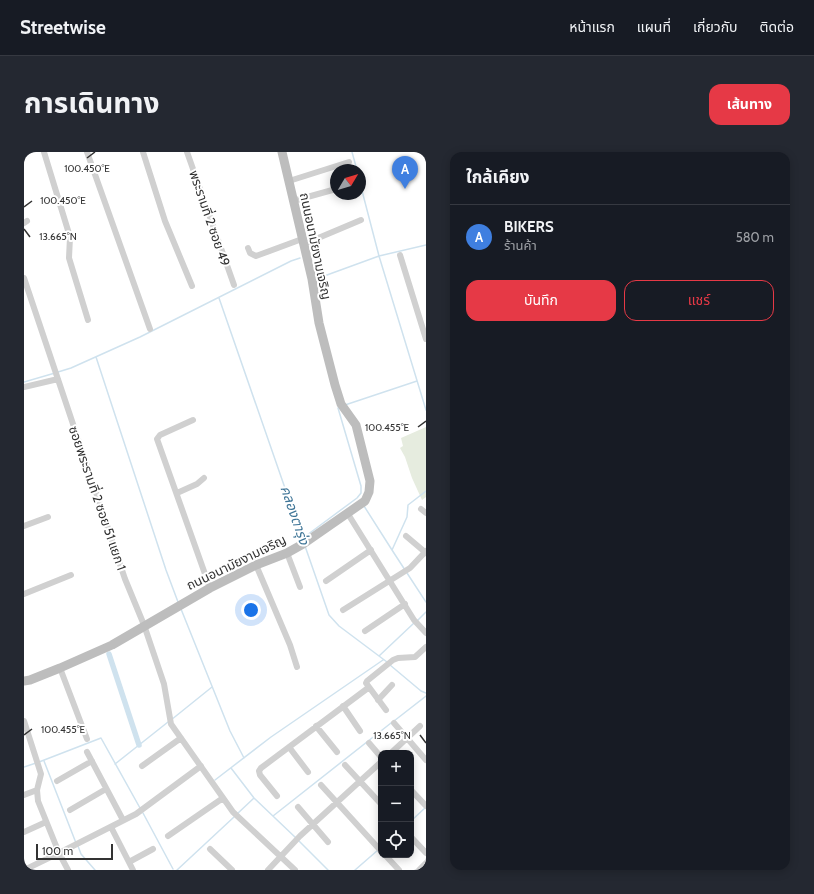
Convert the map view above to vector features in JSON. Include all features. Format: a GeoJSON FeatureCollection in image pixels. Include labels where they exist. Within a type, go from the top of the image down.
{"type":"FeatureCollection","features":[{"type":"Feature","properties":{"kind":"street"},"geometry":{"type":"LineString","coordinates":[[44,152],[70,238],[69,258],[88,320]]}},
{"type":"Feature","properties":{"kind":"street"},"geometry":{"type":"LineString","coordinates":[[86,152],[150,329]]}},
{"type":"Feature","properties":{"kind":"street"},"geometry":{"type":"LineString","coordinates":[[143,152],[165,221],[192,286]]}},
{"type":"Feature","properties":{"kind":"street","name":"พระรามที่ 2 ซอย 49"},"geometry":{"type":"LineString","coordinates":[[187,152],[234,285]]}},
{"type":"Feature","properties":{"kind":"street","name":"ถนนอนามัยงามเจริญ"},"geometry":{"type":"LineString","coordinates":[[24,680],[30,680],[112,645],[210,588],[305,543],[348,514],[361,503],[369,492],[370,481],[356,425],[341,404],[335,385],[282,152]]}},
{"type":"Feature","properties":{"kind":"street"},"geometry":{"type":"LineString","coordinates":[[289,181],[349,162]]}},
{"type":"Feature","properties":{"kind":"street"},"geometry":{"type":"LineString","coordinates":[[293,201],[330,191]]}},
{"type":"Feature","properties":{"kind":"street"},"geometry":{"type":"LineString","coordinates":[[248,248],[252,255],[256,256],[361,220]]}},
{"type":"Feature","properties":{"kind":"street"},"geometry":{"type":"LineString","coordinates":[[400,255],[425,329],[426,339]]}},
{"type":"Feature","properties":{"kind":"street","name":"ซอยพระรามที่ 2 ซอย 51 แยก 1"},"geometry":{"type":"LineString","coordinates":[[24,278],[125,579],[144,625],[164,684],[171,724],[235,814],[295,870]]}},
{"type":"Feature","properties":{"kind":"street"},"geometry":{"type":"LineString","coordinates":[[24,387],[57,378]]}},
{"type":"Feature","properties":{"kind":"street"},"geometry":{"type":"LineString","coordinates":[[193,420],[158,436],[157,439],[210,588]]}},
{"type":"Feature","properties":{"kind":"street"},"geometry":{"type":"LineString","coordinates":[[177,493],[197,484],[204,478]]}},
{"type":"Feature","properties":{"kind":"street"},"geometry":{"type":"LineString","coordinates":[[348,514],[414,620],[424,630]]}},
{"type":"Feature","properties":{"kind":"street"},"geometry":{"type":"LineString","coordinates":[[24,526],[48,517]]}},
{"type":"Feature","properties":{"kind":"street"},"geometry":{"type":"LineString","coordinates":[[343,610],[390,582],[410,568],[426,552],[406,536]]}},
{"type":"Feature","properties":{"kind":"street"},"geometry":{"type":"LineString","coordinates":[[326,581],[371,550]]}},
{"type":"Feature","properties":{"kind":"street"},"geometry":{"type":"LineString","coordinates":[[287,552],[300,587]]}},
{"type":"Feature","properties":{"kind":"street"},"geometry":{"type":"LineString","coordinates":[[256,565],[290,645],[297,667]]}},
{"type":"Feature","properties":{"kind":"street"},"geometry":{"type":"LineString","coordinates":[[24,594],[71,575]]}},
{"type":"Feature","properties":{"kind":"street"},"geometry":{"type":"LineString","coordinates":[[364,631],[404,604]]}},
{"type":"Feature","properties":{"kind":"street"},"geometry":{"type":"LineString","coordinates":[[386,710],[368,688],[366,684],[369,679],[393,660],[398,658],[415,657],[426,647]]}},
{"type":"Feature","properties":{"kind":"street"},"geometry":{"type":"LineString","coordinates":[[60,668],[87,739]]}},
{"type":"Feature","properties":{"kind":"street"},"geometry":{"type":"LineString","coordinates":[[378,700],[392,685]]}},
{"type":"Feature","properties":{"kind":"street"},"geometry":{"type":"LineString","coordinates":[[277,796],[260,775],[259,771],[261,768],[368,688]]}},
{"type":"Feature","properties":{"kind":"street"},"geometry":{"type":"LineString","coordinates":[[343,706],[360,731]]}},
{"type":"Feature","properties":{"kind":"street"},"geometry":{"type":"LineString","coordinates":[[24,721],[41,774],[37,790],[38,801],[59,853],[68,870]]}},
{"type":"Feature","properties":{"kind":"street"},"geometry":{"type":"LineString","coordinates":[[394,723],[426,760]]}},
{"type":"Feature","properties":{"kind":"street"},"geometry":{"type":"LineString","coordinates":[[316,726],[336,752]]}},
{"type":"Feature","properties":{"kind":"street"},"geometry":{"type":"LineString","coordinates":[[394,750],[420,726]]}},
{"type":"Feature","properties":{"kind":"street"},"geometry":{"type":"LineString","coordinates":[[142,766],[181,738]]}},
{"type":"Feature","properties":{"kind":"street"},"geometry":{"type":"LineString","coordinates":[[369,743],[378,754]]}},
{"type":"Feature","properties":{"kind":"street"},"geometry":{"type":"LineString","coordinates":[[289,747],[308,772]]}},
{"type":"Feature","properties":{"kind":"street"},"geometry":{"type":"LineString","coordinates":[[87,752],[123,820]]}},
{"type":"Feature","properties":{"kind":"street"},"geometry":{"type":"LineString","coordinates":[[57,781],[92,761]]}},
{"type":"Feature","properties":{"kind":"street"},"geometry":{"type":"LineString","coordinates":[[346,765],[378,801]]}},
{"type":"Feature","properties":{"kind":"street"},"geometry":{"type":"LineString","coordinates":[[268,870],[300,836],[378,765]]}},
{"type":"Feature","properties":{"kind":"street"},"geometry":{"type":"LineString","coordinates":[[24,870],[136,814],[201,766]]}},
{"type":"Feature","properties":{"kind":"street"},"geometry":{"type":"LineString","coordinates":[[321,785],[378,848]]}},
{"type":"Feature","properties":{"kind":"street"},"geometry":{"type":"LineString","coordinates":[[70,810],[106,789]]}},
{"type":"Feature","properties":{"kind":"street"},"geometry":{"type":"LineString","coordinates":[[24,795],[37,790]]}},
{"type":"Feature","properties":{"kind":"street"},"geometry":{"type":"LineString","coordinates":[[414,793],[425,805]]}},
{"type":"Feature","properties":{"kind":"street"},"geometry":{"type":"LineString","coordinates":[[168,836],[223,798]]}},
{"type":"Feature","properties":{"kind":"street"},"geometry":{"type":"LineString","coordinates":[[298,807],[328,842]]}},
{"type":"Feature","properties":{"kind":"street"},"geometry":{"type":"LineString","coordinates":[[24,832],[46,822]]}},
{"type":"Feature","properties":{"kind":"street"},"geometry":{"type":"LineString","coordinates":[[111,827],[133,870]]}},
{"type":"Feature","properties":{"kind":"street"},"geometry":{"type":"LineString","coordinates":[[414,840],[426,853]]}},
{"type":"Feature","properties":{"kind":"street"},"geometry":{"type":"LineString","coordinates":[[129,862],[153,849]]}},
{"type":"Feature","properties":{"kind":"street"},"geometry":{"type":"LineString","coordinates":[[210,849],[232,870]]}},
{"type":"Feature","properties":{"kind":"street"},"geometry":{"type":"LineString","coordinates":[[388,858],[399,870]]}},
{"type":"Feature","properties":{"kind":"street"},"geometry":{"type":"LineString","coordinates":[[419,870],[426,863]]}},
{"type":"Feature","properties":{"kind":"shaded area"},"geometry":{"type":"Polygon","coordinates":[[[426,427],[426,497],[422,500],[400,448],[403,446],[401,438],[426,427]]]}},
{"type":"Feature","properties":{"kind":"waterway"},"geometry":{"type":"LineString","coordinates":[[352,152],[355,164]]}},
{"type":"Feature","properties":{"kind":"waterway"},"geometry":{"type":"LineString","coordinates":[[364,200],[379,256],[426,410]]}},
{"type":"Feature","properties":{"kind":"waterway"},"geometry":{"type":"LineString","coordinates":[[316,279],[379,256],[426,245]]}},
{"type":"Feature","properties":{"kind":"waterway"},"geometry":{"type":"LineString","coordinates":[[58,372],[71,368],[140,337],[291,261],[300,258]]}},
{"type":"Feature","properties":{"kind":"waterway","name":"คลองตารุ่ง"},"geometry":{"type":"LineString","coordinates":[[219,298],[303,540]]}},
{"type":"Feature","properties":{"kind":"waterway"},"geometry":{"type":"LineString","coordinates":[[96,357],[166,570],[178,602]]}},
{"type":"Feature","properties":{"kind":"waterway"},"geometry":{"type":"LineString","coordinates":[[24,382],[55,373]]}},
{"type":"Feature","properties":{"kind":"waterway"},"geometry":{"type":"LineString","coordinates":[[345,405],[417,381]]}},
{"type":"Feature","properties":{"kind":"waterway"},"geometry":{"type":"LineString","coordinates":[[303,538],[357,498],[361,493],[361,486],[338,408]]}},
{"type":"Feature","properties":{"kind":"waterway"},"geometry":{"type":"LineString","coordinates":[[405,570],[392,550],[407,517],[408,505],[426,491]]}},
{"type":"Feature","properties":{"kind":"waterway"},"geometry":{"type":"LineString","coordinates":[[364,506],[392,550]]}},
{"type":"Feature","properties":{"kind":"waterway","name":"คลองตารุ่ง"},"geometry":{"type":"LineString","coordinates":[[305,546],[329,615],[339,626],[387,662]]}},
{"type":"Feature","properties":{"kind":"waterway"},"geometry":{"type":"LineString","coordinates":[[407,573],[426,602]]}},
{"type":"Feature","properties":{"kind":"waterway"},"geometry":{"type":"LineString","coordinates":[[181,609],[230,731],[244,758]]}},
{"type":"Feature","properties":{"kind":"waterway"},"geometry":{"type":"LineString","coordinates":[[417,621],[426,612]]}},
{"type":"Feature","properties":{"kind":"waterway"},"geometry":{"type":"LineString","coordinates":[[379,656],[414,623]]}},
{"type":"Feature","properties":{"kind":"waterway"},"geometry":{"type":"LineString","coordinates":[[109,654],[139,745]]}},
{"type":"Feature","properties":{"kind":"waterway"},"geometry":{"type":"LineString","coordinates":[[215,780],[271,737],[383,660]]}},
{"type":"Feature","properties":{"kind":"waterway","name":"คลองตารุ่ง"},"geometry":{"type":"LineString","coordinates":[[390,665],[421,691],[426,693]]}},
{"type":"Feature","properties":{"kind":"waterway"},"geometry":{"type":"LineString","coordinates":[[171,720],[212,687]]}},
{"type":"Feature","properties":{"kind":"waterway"},"geometry":{"type":"LineString","coordinates":[[394,721],[426,696]]}},
{"type":"Feature","properties":{"kind":"waterway"},"geometry":{"type":"LineString","coordinates":[[115,764],[168,722]]}},
{"type":"Feature","properties":{"kind":"waterway"},"geometry":{"type":"LineString","coordinates":[[273,816],[391,723]]}},
{"type":"Feature","properties":{"kind":"waterway"},"geometry":{"type":"LineString","coordinates":[[39,762],[101,738],[140,808]]}},
{"type":"Feature","properties":{"kind":"waterway"},"geometry":{"type":"LineString","coordinates":[[44,761],[76,843]]}},
{"type":"Feature","properties":{"kind":"waterway"},"geometry":{"type":"LineString","coordinates":[[24,767],[36,763]]}},
{"type":"Feature","properties":{"kind":"waterway"},"geometry":{"type":"LineString","coordinates":[[231,768],[254,798],[296,838]]}},
{"type":"Feature","properties":{"kind":"waterway"},"geometry":{"type":"LineString","coordinates":[[237,814],[254,798]]}},
{"type":"Feature","properties":{"kind":"waterway"},"geometry":{"type":"LineString","coordinates":[[414,818],[426,807]]}},
{"type":"Feature","properties":{"kind":"waterway"},"geometry":{"type":"LineString","coordinates":[[143,813],[173,869]]}},
{"type":"Feature","properties":{"kind":"waterway"},"geometry":{"type":"LineString","coordinates":[[177,870],[234,817]]}},
{"type":"Feature","properties":{"kind":"waterway"},"geometry":{"type":"LineString","coordinates":[[299,841],[328,870]]}},
{"type":"Feature","properties":{"kind":"waterway"},"geometry":{"type":"LineString","coordinates":[[78,846],[81,854],[95,870]]}},
{"type":"Feature","properties":{"kind":"waterway"},"geometry":{"type":"LineString","coordinates":[[355,870],[378,850]]}},
{"type":"Feature","properties":{"kind":"place","name":"BIKERS"},"geometry":{"type":"Point","coordinates":[405,189]}}]}
